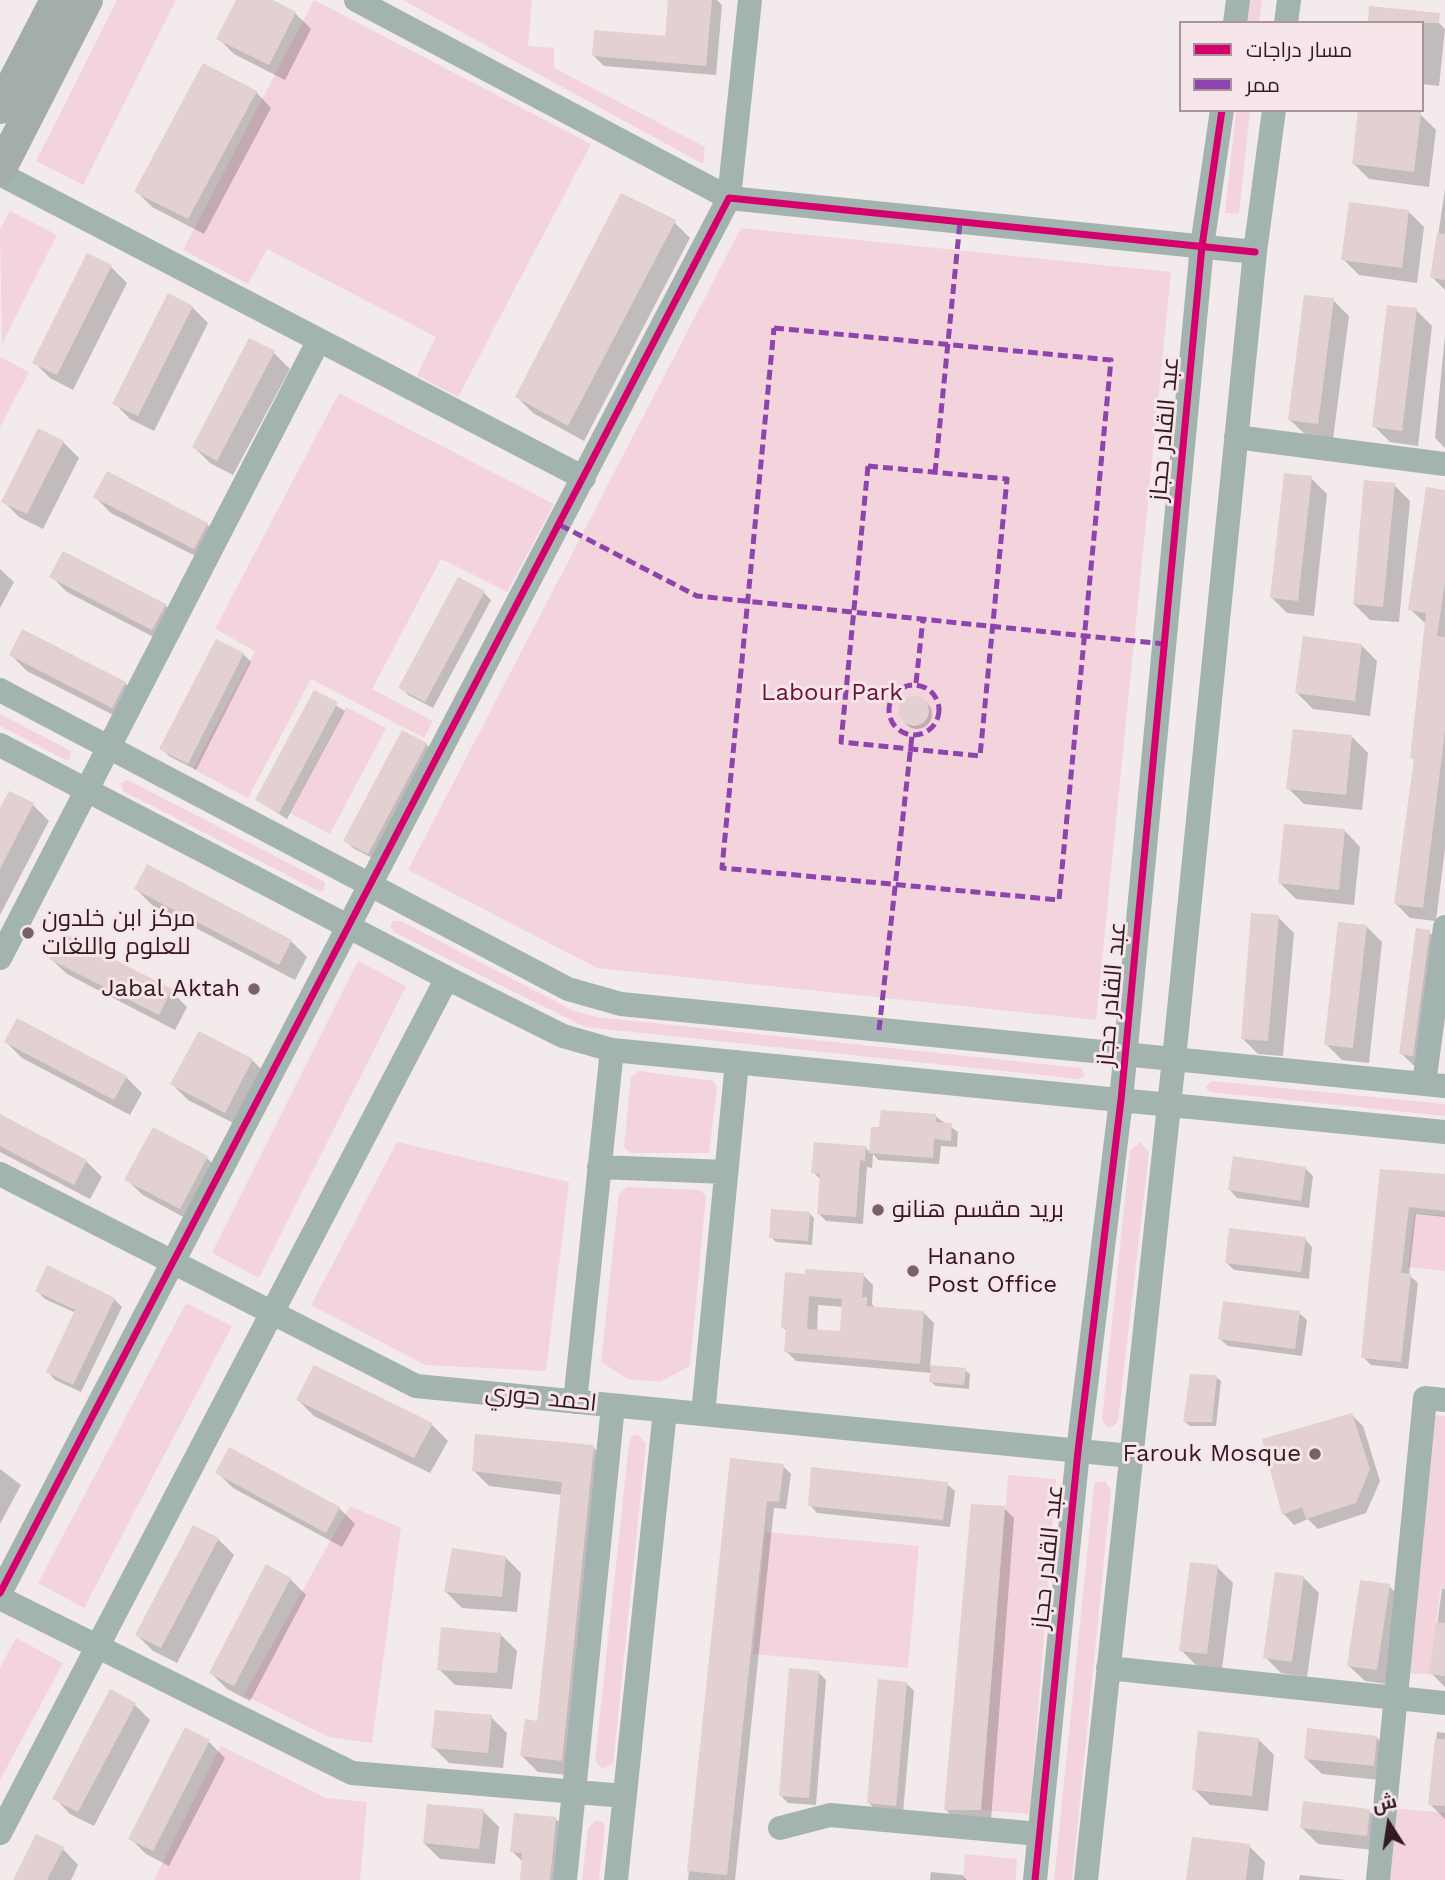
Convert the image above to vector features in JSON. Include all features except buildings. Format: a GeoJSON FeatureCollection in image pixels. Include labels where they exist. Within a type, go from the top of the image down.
{"type":"FeatureCollection","features":[{"type":"Feature","properties":{"kind":"main road"},"geometry":{"type":"LineString","coordinates":[[0,108],[56,0]]}},
{"type":"Feature","properties":{"kind":"main road"},"geometry":{"type":"LineString","coordinates":[[0,172],[87,0]]}},
{"type":"Feature","properties":{"kind":"street"},"geometry":{"type":"LineString","coordinates":[[356,0],[729,198],[1255,253]]}},
{"type":"Feature","properties":{"kind":"street"},"geometry":{"type":"LineString","coordinates":[[624,1796],[352,1773],[98,1647],[0,1595],[346,926],[729,198],[750,0]]}},
{"type":"Feature","properties":{"kind":"street"},"geometry":{"type":"LineString","coordinates":[[1235,21],[1238,0]]}},
{"type":"Feature","properties":{"kind":"street"},"geometry":{"type":"LineString","coordinates":[[1286,21],[1289,0]]}},
{"type":"Feature","properties":{"kind":"street","name":"عبد القادر حجاز"},"geometry":{"type":"LineString","coordinates":[[1035,1880],[1078,1451],[1121,1100],[1202,246],[1222,112]]}},
{"type":"Feature","properties":{"kind":"street"},"geometry":{"type":"LineString","coordinates":[[1086,1880],[1174,1059],[1255,253],[1274,112]]}},
{"type":"Feature","properties":{"kind":"street"},"geometry":{"type":"LineString","coordinates":[[0,172],[584,478]]}},
{"type":"Feature","properties":{"kind":"street"},"geometry":{"type":"LineString","coordinates":[[0,958],[319,340]]}},
{"type":"Feature","properties":{"kind":"street"},"geometry":{"type":"LineString","coordinates":[[1237,437],[1445,464]]}},
{"type":"Feature","properties":{"kind":"street"},"geometry":{"type":"LineString","coordinates":[[0,690],[568,989],[621,1004],[1435,1085],[1445,927]]}},
{"type":"Feature","properties":{"kind":"street"},"geometry":{"type":"LineString","coordinates":[[0,745],[563,1036],[612,1050],[1445,1132]]}},
{"type":"Feature","properties":{"kind":"street"},"geometry":{"type":"LineString","coordinates":[[0,1833],[447,978]]}},
{"type":"Feature","properties":{"kind":"street"},"geometry":{"type":"LineString","coordinates":[[575,1402],[612,1050]]}},
{"type":"Feature","properties":{"kind":"street"},"geometry":{"type":"LineString","coordinates":[[702,1414],[737,1062]]}},
{"type":"Feature","properties":{"kind":"street"},"geometry":{"type":"LineString","coordinates":[[599,1167],[726,1172]]}},
{"type":"Feature","properties":{"kind":"street","name":"احمد حوري"},"geometry":{"type":"LineString","coordinates":[[0,1174],[416,1386],[1131,1456]]}},
{"type":"Feature","properties":{"kind":"street"},"geometry":{"type":"LineString","coordinates":[[1378,1880],[1425,1398],[1445,1400]]}},
{"type":"Feature","properties":{"kind":"street"},"geometry":{"type":"LineString","coordinates":[[565,1880],[613,1406]]}},
{"type":"Feature","properties":{"kind":"street"},"geometry":{"type":"LineString","coordinates":[[615,1880],[665,1410]]}},
{"type":"Feature","properties":{"kind":"street"},"geometry":{"type":"LineString","coordinates":[[1108,1668],[1445,1703]]}},
{"type":"Feature","properties":{"kind":"street"},"geometry":{"type":"LineString","coordinates":[[780,1828],[830,1815],[1039,1834]]}},
{"type":"Feature","properties":{"kind":"green space"},"geometry":{"type":"Polygon","coordinates":[[[117,0],[176,0],[83,185],[36,161],[117,0]]]}},
{"type":"Feature","properties":{"kind":"green space"},"geometry":{"type":"Polygon","coordinates":[[[314,0],[591,144],[458,397],[417,375],[436,337],[267,249],[248,284],[183,250],[314,0]]]}},
{"type":"Feature","properties":{"kind":"green space"},"geometry":{"type":"Polygon","coordinates":[[[403,0],[532,0],[528,46],[554,48],[554,68],[705,147],[703,164],[403,0]]]}},
{"type":"Feature","properties":{"kind":"green space"},"geometry":{"type":"Polygon","coordinates":[[[1247,0],[1262,0],[1259,21],[1245,21],[1247,0]]]}},
{"type":"Feature","properties":{"kind":"green space"},"geometry":{"type":"Polygon","coordinates":[[[1236,112],[1250,112],[1239,214],[1225,213],[1236,112]]]}},
{"type":"Feature","properties":{"kind":"green space"},"geometry":{"type":"Polygon","coordinates":[[[10,211],[57,235],[2,344],[0,230],[10,211]]]}},
{"type":"Feature","properties":{"kind":"green space","name":"Labour Park"},"geometry":{"type":"Polygon","coordinates":[[[741,228],[1171,272],[1096,1020],[597,968],[408,870],[741,228]]]}},
{"type":"Feature","properties":{"kind":"green space"},"geometry":{"type":"Polygon","coordinates":[[[0,357],[29,372],[0,427],[0,357]]]}},
{"type":"Feature","properties":{"kind":"green space"},"geometry":{"type":"Polygon","coordinates":[[[339,393],[554,504],[507,592],[441,559],[372,689],[433,721],[424,738],[311,679],[248,798],[193,769],[255,651],[215,629],[339,393]]]}},
{"type":"Feature","properties":{"kind":"green space"},"geometry":{"type":"Polygon","coordinates":[[[346,707],[386,728],[330,834],[290,813],[346,707]]]}},
{"type":"Feature","properties":{"kind":"green space"},"geometry":{"type":"Polygon","coordinates":[[[0,714],[71,751],[70,759],[66,760],[0,726],[0,714]]]}},
{"type":"Feature","properties":{"kind":"green space"},"geometry":{"type":"Polygon","coordinates":[[[128,780],[325,882],[324,890],[320,892],[123,791],[121,783],[128,780]]]}},
{"type":"Feature","properties":{"kind":"green space"},"geometry":{"type":"Polygon","coordinates":[[[393,921],[401,921],[574,1011],[596,1017],[1081,1068],[1085,1076],[1079,1079],[585,1027],[394,932],[390,926],[393,921]]]}},
{"type":"Feature","properties":{"kind":"green space"},"geometry":{"type":"Polygon","coordinates":[[[358,961],[406,986],[259,1278],[212,1253],[358,961]]]}},
{"type":"Feature","properties":{"kind":"green space"},"geometry":{"type":"Polygon","coordinates":[[[639,1071],[714,1081],[717,1088],[709,1153],[631,1153],[624,1147],[631,1077],[639,1071]]]}},
{"type":"Feature","properties":{"kind":"green space"},"geometry":{"type":"Polygon","coordinates":[[[1212,1081],[1445,1104],[1445,1116],[1210,1092],[1205,1087],[1212,1081]]]}},
{"type":"Feature","properties":{"kind":"green space"},"geometry":{"type":"Polygon","coordinates":[[[397,1142],[569,1182],[546,1371],[425,1365],[311,1305],[397,1142]]]}},
{"type":"Feature","properties":{"kind":"green space"},"geometry":{"type":"Polygon","coordinates":[[[1140,1142],[1149,1152],[1118,1421],[1113,1427],[1107,1427],[1102,1419],[1130,1151],[1140,1142]]]}},
{"type":"Feature","properties":{"kind":"green space"},"geometry":{"type":"Polygon","coordinates":[[[627,1187],[700,1190],[706,1196],[690,1366],[660,1382],[628,1379],[601,1362],[619,1194],[627,1187]]]}},
{"type":"Feature","properties":{"kind":"green space"},"geometry":{"type":"Polygon","coordinates":[[[1414,1213],[1445,1216],[1445,1271],[1408,1267],[1414,1213]]]}},
{"type":"Feature","properties":{"kind":"green space"},"geometry":{"type":"Polygon","coordinates":[[[186,1303],[232,1326],[84,1608],[38,1583],[186,1303]]]}},
{"type":"Feature","properties":{"kind":"green space"},"geometry":{"type":"Polygon","coordinates":[[[1435,1415],[1445,1416],[1445,1587],[1441,1587],[1429,1674],[1402,1673],[1435,1415]]]}},
{"type":"Feature","properties":{"kind":"green space"},"geometry":{"type":"Polygon","coordinates":[[[638,1435],[646,1443],[613,1764],[602,1769],[595,1761],[629,1443],[632,1436],[638,1435]]]}},
{"type":"Feature","properties":{"kind":"green space"},"geometry":{"type":"Polygon","coordinates":[[[1008,1475],[1056,1479],[1030,1814],[981,1810],[1008,1475]]]}},
{"type":"Feature","properties":{"kind":"green space"},"geometry":{"type":"Polygon","coordinates":[[[1105,1481],[1111,1490],[1072,1880],[1054,1880],[1094,1486],[1096,1482],[1105,1481]]]}},
{"type":"Feature","properties":{"kind":"green space"},"geometry":{"type":"Polygon","coordinates":[[[350,1506],[401,1528],[372,1743],[329,1737],[244,1695],[350,1506]]]}},
{"type":"Feature","properties":{"kind":"green space"},"geometry":{"type":"Polygon","coordinates":[[[765,1532],[919,1546],[908,1668],[753,1654],[765,1532]]]}},
{"type":"Feature","properties":{"kind":"green space"},"geometry":{"type":"Polygon","coordinates":[[[16,1638],[63,1663],[0,1780],[0,1668],[16,1638]]]}},
{"type":"Feature","properties":{"kind":"green space"},"geometry":{"type":"Polygon","coordinates":[[[221,1746],[326,1798],[367,1802],[360,1880],[154,1880],[221,1746]]]}},
{"type":"Feature","properties":{"kind":"green space"},"geometry":{"type":"Polygon","coordinates":[[[1383,1807],[1445,1813],[1445,1880],[1377,1880],[1383,1807]]]}},
{"type":"Feature","properties":{"kind":"green space"},"geometry":{"type":"Polygon","coordinates":[[[595,1820],[603,1822],[605,1828],[599,1880],[582,1880],[588,1829],[595,1820]]]}},
{"type":"Feature","properties":{"kind":"green space"},"geometry":{"type":"Polygon","coordinates":[[[965,1854],[1017,1859],[1016,1880],[963,1880],[965,1854]]]}},
{"type":"Feature","properties":{"kind":"marked path"},"geometry":{"type":"LineString","coordinates":[[935,473],[960,222]]}},
{"type":"Feature","properties":{"kind":"marked path"},"geometry":{"type":"LineString","coordinates":[[774,328],[1111,360],[1059,900],[722,868],[774,328]]}},
{"type":"Feature","properties":{"kind":"marked path"},"geometry":{"type":"LineString","coordinates":[[868,466],[1007,479],[980,756],[841,742],[868,466]]}},
{"type":"Feature","properties":{"kind":"marked path"},"geometry":{"type":"LineString","coordinates":[[560,525],[697,596],[1164,644]]}},
{"type":"Feature","properties":{"kind":"marked path"},"geometry":{"type":"LineString","coordinates":[[916,683],[923,619]]}},
{"type":"Feature","properties":{"kind":"marked path"},"geometry":{"type":"LineString","coordinates":[[914,685],[932,692],[939,710],[932,728],[914,735],[896,728],[889,710],[896,692],[914,685]]}},
{"type":"Feature","properties":{"kind":"marked path"},"geometry":{"type":"LineString","coordinates":[[879,1030],[912,736]]}},
{"type":"Feature","properties":{"kind":"cycle path"},"geometry":{"type":"LineString","coordinates":[[1035,1880],[1078,1451],[1121,1100],[1202,246],[1222,112]]}},
{"type":"Feature","properties":{"kind":"cycle path"},"geometry":{"type":"LineString","coordinates":[[0,1593],[729,198],[1255,252]]}},
{"type":"Feature","properties":{"kind":"place","name":"مركز ابن خلدون للعلوم واللغات"},"geometry":{"type":"Point","coordinates":[28,933]}},
{"type":"Feature","properties":{"kind":"place","name":"Jabal Aktah"},"geometry":{"type":"Point","coordinates":[254,989]}},
{"type":"Feature","properties":{"kind":"place","name":"بريد مقسم هنانو"},"geometry":{"type":"Point","coordinates":[878,1210]}},
{"type":"Feature","properties":{"kind":"place","name":"Hanano Post Office"},"geometry":{"type":"Point","coordinates":[913,1271]}},
{"type":"Feature","properties":{"kind":"place","name":"Farouk Mosque"},"geometry":{"type":"Point","coordinates":[1315,1454]}}]}
